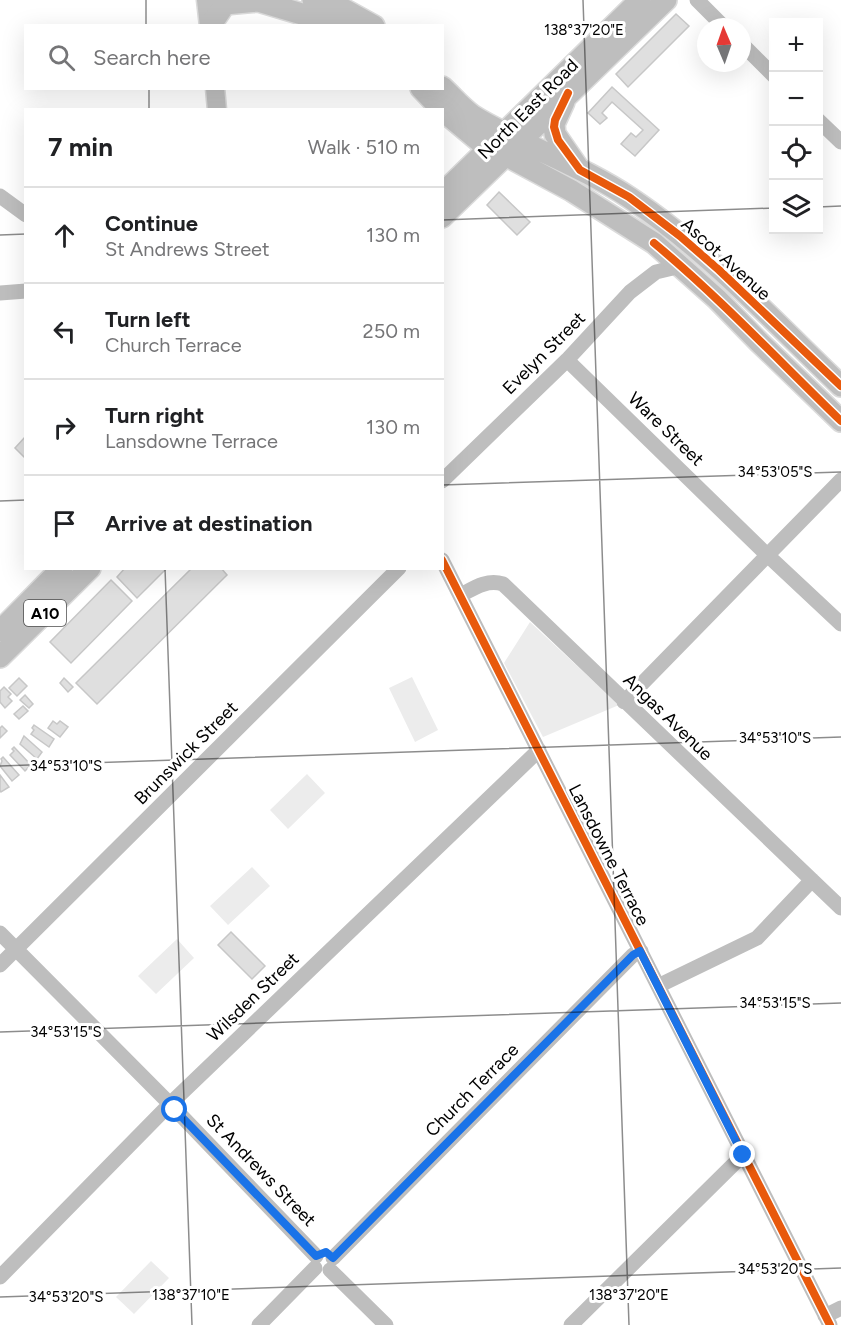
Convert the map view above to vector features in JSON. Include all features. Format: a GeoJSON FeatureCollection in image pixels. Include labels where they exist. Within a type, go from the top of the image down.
{"type":"FeatureCollection","features":[{"type":"Feature","properties":{"kind":"highway"},"geometry":{"type":"LineString","coordinates":[[210,24],[225,4],[256,0],[335,24]]}},
{"type":"Feature","properties":{"kind":"highway"},"geometry":{"type":"LineString","coordinates":[[313,0],[345,10],[370,24]]}},
{"type":"Feature","properties":{"kind":"highway","name":"North East Road"},"geometry":{"type":"LineString","coordinates":[[444,214],[505,144],[640,0]]}},
{"type":"Feature","properties":{"kind":"highway","name":"North East Road"},"geometry":{"type":"LineString","coordinates":[[444,192],[568,93],[666,0]]}},
{"type":"Feature","properties":{"kind":"highway"},"geometry":{"type":"LineString","coordinates":[[444,89],[505,144]]}},
{"type":"Feature","properties":{"kind":"highway"},"geometry":{"type":"LineString","coordinates":[[423,90],[440,108]]}},
{"type":"Feature","properties":{"kind":"highway"},"geometry":{"type":"LineString","coordinates":[[568,93],[554,127],[558,140],[580,170]]}},
{"type":"Feature","properties":{"kind":"highway"},"geometry":{"type":"LineString","coordinates":[[444,112],[461,127],[505,144]]}},
{"type":"Feature","properties":{"kind":"highway","name":"Ascot Avenue"},"geometry":{"type":"LineString","coordinates":[[505,144],[580,170],[629,197],[680,236],[719,270],[841,386]]}},
{"type":"Feature","properties":{"kind":"highway","name":"Ascot Avenue"},"geometry":{"type":"LineString","coordinates":[[505,144],[550,178],[654,243],[717,299],[759,342],[838,412]]}},
{"type":"Feature","properties":{"kind":"highway","name":"A10"},"geometry":{"type":"LineString","coordinates":[[0,631],[61,570]]}},
{"type":"Feature","properties":{"kind":"highway","name":"A10"},"geometry":{"type":"LineString","coordinates":[[0,657],[88,570]]}},
{"type":"Feature","properties":{"kind":"main road"},"geometry":{"type":"LineString","coordinates":[[206,0],[209,24]]}},
{"type":"Feature","properties":{"kind":"main road"},"geometry":{"type":"LineString","coordinates":[[215,90],[217,108]]}},
{"type":"Feature","properties":{"kind":"street"},"geometry":{"type":"LineString","coordinates":[[697,0],[715,18]]}},
{"type":"Feature","properties":{"kind":"street"},"geometry":{"type":"LineString","coordinates":[[751,53],[770,72]]}},
{"type":"Feature","properties":{"kind":"street"},"geometry":{"type":"LineString","coordinates":[[823,124],[841,142]]}},
{"type":"Feature","properties":{"kind":"street"},"geometry":{"type":"LineString","coordinates":[[0,196],[24,213]]}},
{"type":"Feature","properties":{"kind":"street","name":"Evelyn Street"},"geometry":{"type":"LineString","coordinates":[[444,479],[567,360],[630,292],[656,272],[681,266]]}},
{"type":"Feature","properties":{"kind":"street"},"geometry":{"type":"LineString","coordinates":[[0,293],[24,291]]}},
{"type":"Feature","properties":{"kind":"street","name":"Ware Street"},"geometry":{"type":"LineString","coordinates":[[567,360],[841,624]]}},
{"type":"Feature","properties":{"kind":"street"},"geometry":{"type":"LineString","coordinates":[[624,702],[841,480]]}},
{"type":"Feature","properties":{"kind":"street","name":"Lansdowne Terrace"},"geometry":{"type":"LineString","coordinates":[[444,564],[827,1320]]}},
{"type":"Feature","properties":{"kind":"street","name":"Brunswick Street"},"geometry":{"type":"LineString","coordinates":[[0,965],[397,570]]}},
{"type":"Feature","properties":{"kind":"street","name":"Angas Avenue"},"geometry":{"type":"LineString","coordinates":[[461,596],[494,581],[503,584],[841,908]]}},
{"type":"Feature","properties":{"kind":"street","name":"Wilsden Street"},"geometry":{"type":"LineString","coordinates":[[0,1277],[170,1104],[539,750]]}},
{"type":"Feature","properties":{"kind":"street"},"geometry":{"type":"LineString","coordinates":[[658,986],[757,938],[812,880]]}},
{"type":"Feature","properties":{"kind":"street","name":"St Andrews Street"},"geometry":{"type":"LineString","coordinates":[[0,933],[386,1325]]}},
{"type":"Feature","properties":{"kind":"street","name":"Church Terrace"},"geometry":{"type":"LineString","coordinates":[[259,1325],[633,955],[640,951]]}},
{"type":"Feature","properties":{"kind":"street"},"geometry":{"type":"LineString","coordinates":[[571,1325],[743,1155]]}},
{"type":"Feature","properties":{"kind":"street"},"geometry":{"type":"LineString","coordinates":[[827,1320],[841,1308]]}},
{"type":"Feature","properties":{"kind":"shaded area"},"geometry":{"type":"Polygon","coordinates":[[[530,622],[619,705],[543,737],[504,663],[530,622]]]}},
{"type":"Feature","properties":{"kind":"shaded area"},"geometry":{"type":"Polygon","coordinates":[[[412,677],[438,730],[415,742],[389,688],[412,677]]]}},
{"type":"Feature","properties":{"kind":"shaded area"},"geometry":{"type":"Polygon","coordinates":[[[307,774],[325,793],[288,829],[270,810],[307,774]]]}},
{"type":"Feature","properties":{"kind":"shaded area"},"geometry":{"type":"Polygon","coordinates":[[[252,867],[270,886],[228,925],[210,906],[252,867]]]}},
{"type":"Feature","properties":{"kind":"shaded area"},"geometry":{"type":"Polygon","coordinates":[[[177,939],[194,958],[156,994],[138,976],[177,939]]]}},
{"type":"Feature","properties":{"kind":"shaded area"},"geometry":{"type":"Polygon","coordinates":[[[151,1261],[169,1278],[134,1314],[116,1297],[151,1261]]]}},
{"type":"Feature","properties":{"kind":"building"},"geometry":{"type":"Polygon","coordinates":[[[676,14],[689,26],[628,87],[616,74],[676,14]]]}},
{"type":"Feature","properties":{"kind":"building"},"geometry":{"type":"Polygon","coordinates":[[[612,87],[659,130],[635,156],[621,144],[631,133],[636,137],[643,130],[612,102],[602,113],[607,118],[600,124],[588,113],[612,87]]]}},
{"type":"Feature","properties":{"kind":"building"},"geometry":{"type":"Polygon","coordinates":[[[499,192],[530,222],[517,235],[487,205],[499,192]]]}},
{"type":"Feature","properties":{"kind":"building"},"geometry":{"type":"Polygon","coordinates":[[[24,438],[24,457],[15,448],[24,438]]]}},
{"type":"Feature","properties":{"kind":"building"},"geometry":{"type":"Polygon","coordinates":[[[123,570],[165,570],[137,598],[117,577],[123,570]]]}},
{"type":"Feature","properties":{"kind":"building"},"geometry":{"type":"Polygon","coordinates":[[[190,570],[223,570],[227,575],[97,704],[76,683],[190,570]]]}},
{"type":"Feature","properties":{"kind":"building"},"geometry":{"type":"Polygon","coordinates":[[[111,580],[132,601],[71,663],[50,642],[111,580]]]}},
{"type":"Feature","properties":{"kind":"building"},"geometry":{"type":"Polygon","coordinates":[[[19,678],[27,686],[17,696],[9,688],[19,678]]]}},
{"type":"Feature","properties":{"kind":"building"},"geometry":{"type":"Polygon","coordinates":[[[64,678],[73,687],[68,692],[60,683],[64,678]]]}},
{"type":"Feature","properties":{"kind":"building"},"geometry":{"type":"Polygon","coordinates":[[[4,687],[11,694],[8,697],[12,701],[5,708],[0,702],[0,691],[4,687]]]}},
{"type":"Feature","properties":{"kind":"building"},"geometry":{"type":"Polygon","coordinates":[[[25,695],[33,704],[29,708],[20,700],[25,695]]]}},
{"type":"Feature","properties":{"kind":"building"},"geometry":{"type":"Polygon","coordinates":[[[23,706],[28,711],[19,719],[14,714],[23,706]]]}},
{"type":"Feature","properties":{"kind":"building"},"geometry":{"type":"Polygon","coordinates":[[[53,721],[57,724],[60,721],[68,727],[60,737],[48,728],[53,721]]]}},
{"type":"Feature","properties":{"kind":"building"},"geometry":{"type":"Polygon","coordinates":[[[34,725],[54,739],[49,747],[31,734],[34,725]]]}},
{"type":"Feature","properties":{"kind":"building"},"geometry":{"type":"Polygon","coordinates":[[[2,726],[7,731],[0,738],[0,728],[2,726]]]}},
{"type":"Feature","properties":{"kind":"building"},"geometry":{"type":"Polygon","coordinates":[[[24,736],[42,752],[37,759],[20,744],[24,736]]]}},
{"type":"Feature","properties":{"kind":"building"},"geometry":{"type":"Polygon","coordinates":[[[14,747],[31,765],[25,771],[10,755],[14,747]]]}},
{"type":"Feature","properties":{"kind":"building"},"geometry":{"type":"Polygon","coordinates":[[[3,757],[19,775],[12,781],[0,766],[3,757]]]}},
{"type":"Feature","properties":{"kind":"building"},"geometry":{"type":"Polygon","coordinates":[[[0,775],[9,787],[1,792],[0,790],[0,775]]]}},
{"type":"Feature","properties":{"kind":"building"},"geometry":{"type":"Polygon","coordinates":[[[231,932],[265,966],[252,979],[218,945],[231,932]]]}},
{"type":"Feature","properties":{"kind":"cycle path"},"geometry":{"type":"LineString","coordinates":[[568,93],[554,127],[558,140],[580,170],[629,197],[680,236],[841,386]]}},
{"type":"Feature","properties":{"kind":"cycle path"},"geometry":{"type":"LineString","coordinates":[[654,243],[726,308],[841,421]]}},
{"type":"Feature","properties":{"kind":"cycle path"},"geometry":{"type":"LineString","coordinates":[[444,564],[830,1325]]}},
{"type":"Feature","properties":{"kind":"route"},"geometry":{"type":"LineString","coordinates":[[175,1110],[316,1256],[318,1253],[326,1252],[333,1258],[633,955],[640,951],[743,1155]]}}]}
